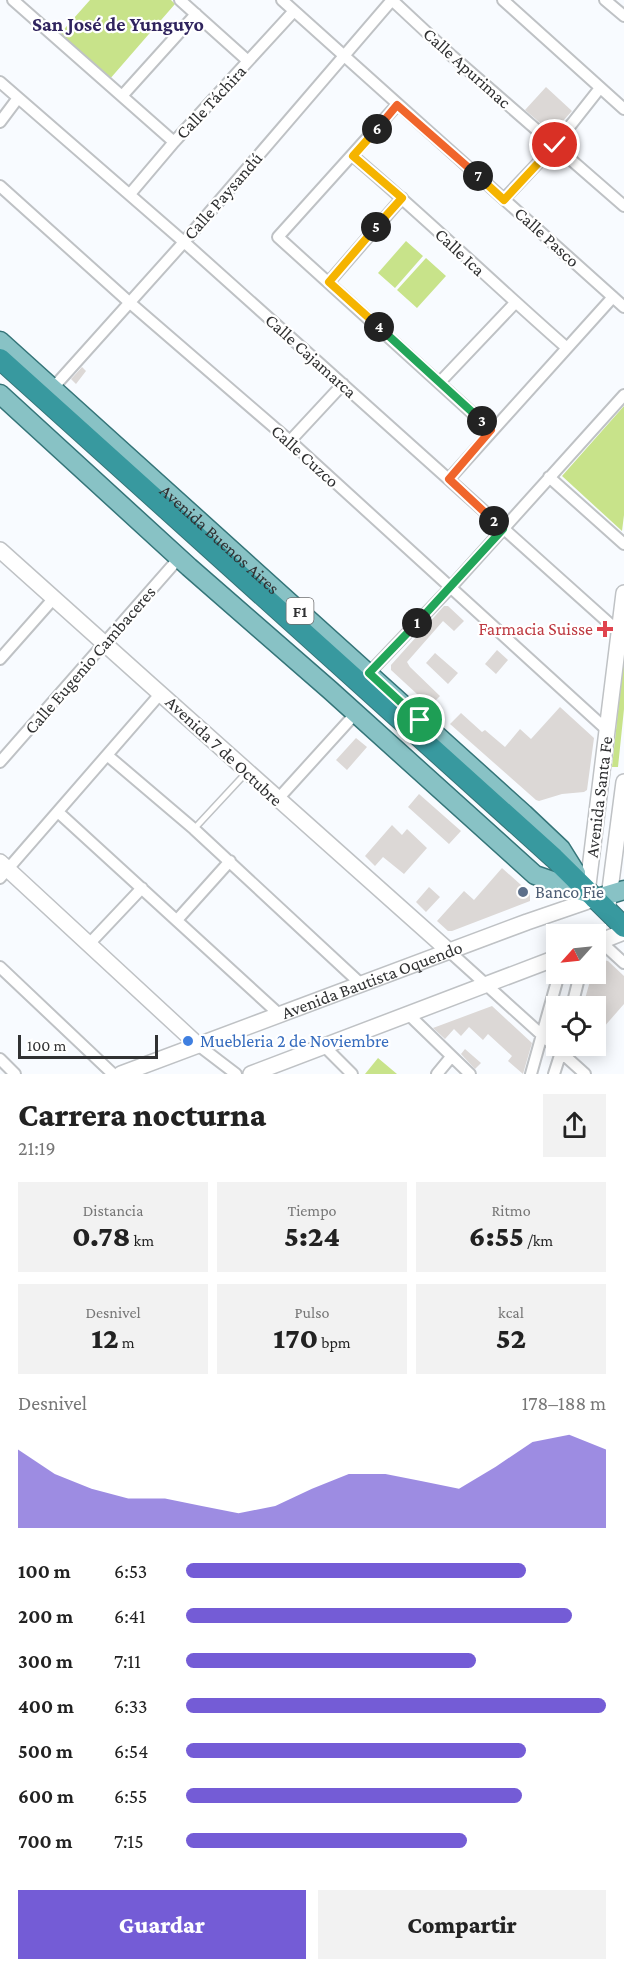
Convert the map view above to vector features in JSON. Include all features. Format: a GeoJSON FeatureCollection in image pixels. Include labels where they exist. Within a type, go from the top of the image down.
{"type":"FeatureCollection","features":[{"type":"Feature","properties":{"kind":"highway","name":"Avenida Buenos Aires"},"geometry":{"type":"LineString","coordinates":[[0,359],[554,858],[604,898],[624,927]]}},
{"type":"Feature","properties":{"kind":"highway","name":"Avenida Buenos Aires"},"geometry":{"type":"LineString","coordinates":[[0,375],[549,867],[604,898]]}},
{"type":"Feature","properties":{"kind":"main road","name":"Avenida Buenos Aires"},"geometry":{"type":"LineString","coordinates":[[0,341],[561,849],[604,898]]}},
{"type":"Feature","properties":{"kind":"main road","name":"Avenida Buenos Aires"},"geometry":{"type":"LineString","coordinates":[[0,394],[179,558],[356,713],[535,875],[604,898]]}},
{"type":"Feature","properties":{"kind":"main road","name":"Avenida 7 de Octubre"},"geometry":{"type":"LineString","coordinates":[[0,550],[277,800],[450,952]]}},
{"type":"Feature","properties":{"kind":"main road","name":"Avenida Santa Fe"},"geometry":{"type":"LineString","coordinates":[[604,898],[607,730],[624,593]]}},
{"type":"Feature","properties":{"kind":"main road","name":"Avenida Santa Fe"},"geometry":{"type":"LineString","coordinates":[[604,898],[624,782]]}},
{"type":"Feature","properties":{"kind":"main road"},"geometry":{"type":"LineString","coordinates":[[3,870],[90,944],[198,1045]]}},
{"type":"Feature","properties":{"kind":"main road","name":"Avenida Bautista Oquendo"},"geometry":{"type":"LineString","coordinates":[[121,1074],[527,922],[604,898]]}},
{"type":"Feature","properties":{"kind":"main road"},"geometry":{"type":"LineString","coordinates":[[606,939],[624,932]]}},
{"type":"Feature","properties":{"kind":"main road"},"geometry":{"type":"LineString","coordinates":[[251,1074],[546,962]]}},
{"type":"Feature","properties":{"kind":"street"},"geometry":{"type":"LineString","coordinates":[[12,0],[174,142]]}},
{"type":"Feature","properties":{"kind":"street"},"geometry":{"type":"LineString","coordinates":[[180,0],[248,61]]}},
{"type":"Feature","properties":{"kind":"street","name":"Calle Pasco"},"geometry":{"type":"LineString","coordinates":[[282,0],[624,307]]}},
{"type":"Feature","properties":{"kind":"street","name":"Calle Paysandú"},"geometry":{"type":"LineString","coordinates":[[52,389],[184,242],[392,0]]}},
{"type":"Feature","properties":{"kind":"street","name":"Calle Apurimac"},"geometry":{"type":"LineString","coordinates":[[392,0],[452,56],[624,206]]}},
{"type":"Feature","properties":{"kind":"street"},"geometry":{"type":"LineString","coordinates":[[503,0],[624,110]]}},
{"type":"Feature","properties":{"kind":"street"},"geometry":{"type":"LineString","coordinates":[[605,0],[624,16]]}},
{"type":"Feature","properties":{"kind":"street","name":"Calle Táchira"},"geometry":{"type":"LineString","coordinates":[[130,194],[294,10]]}},
{"type":"Feature","properties":{"kind":"street"},"geometry":{"type":"LineString","coordinates":[[122,96],[196,14]]}},
{"type":"Feature","properties":{"kind":"street","name":"Calle Cajamarca"},"geometry":{"type":"LineString","coordinates":[[0,81],[184,242],[620,633]]}},
{"type":"Feature","properties":{"kind":"street"},"geometry":{"type":"LineString","coordinates":[[504,200],[555,145],[600,88]]}},
{"type":"Feature","properties":{"kind":"street"},"geometry":{"type":"LineString","coordinates":[[0,122],[18,98]]}},
{"type":"Feature","properties":{"kind":"street"},"geometry":{"type":"LineString","coordinates":[[397,105],[278,237],[491,430]]}},
{"type":"Feature","properties":{"kind":"street","name":"Calle Ica"},"geometry":{"type":"LineString","coordinates":[[353,156],[567,348]]}},
{"type":"Feature","properties":{"kind":"street","name":"Calle Cuzco"},"geometry":{"type":"LineString","coordinates":[[0,186],[129,302],[290,441],[607,730]]}},
{"type":"Feature","properties":{"kind":"street"},"geometry":{"type":"LineString","coordinates":[[329,282],[402,198]]}},
{"type":"Feature","properties":{"kind":"street"},"geometry":{"type":"LineString","coordinates":[[449,479],[613,297]]}},
{"type":"Feature","properties":{"kind":"street"},"geometry":{"type":"LineString","coordinates":[[440,382],[515,303]]}},
{"type":"Feature","properties":{"kind":"street"},"geometry":{"type":"LineString","coordinates":[[290,441],[343,384]]}},
{"type":"Feature","properties":{"kind":"street"},"geometry":{"type":"LineString","coordinates":[[369,673],[450,588],[624,395]]}},
{"type":"Feature","properties":{"kind":"street"},"geometry":{"type":"LineString","coordinates":[[549,477],[624,544]]}},
{"type":"Feature","properties":{"kind":"street","name":"Calle Eugenio Cambaceres"},"geometry":{"type":"LineString","coordinates":[[0,762],[179,558]]}},
{"type":"Feature","properties":{"kind":"street"},"geometry":{"type":"LineString","coordinates":[[1,655],[54,598]]}},
{"type":"Feature","properties":{"kind":"street"},"geometry":{"type":"LineString","coordinates":[[3,870],[58,812],[161,693]]}},
{"type":"Feature","properties":{"kind":"street"},"geometry":{"type":"LineString","coordinates":[[277,800],[356,713]]}},
{"type":"Feature","properties":{"kind":"street"},"geometry":{"type":"LineString","coordinates":[[107,754],[230,861],[361,984]]}},
{"type":"Feature","properties":{"kind":"street"},"geometry":{"type":"LineString","coordinates":[[58,812],[280,1015]]}},
{"type":"Feature","properties":{"kind":"street"},"geometry":{"type":"LineString","coordinates":[[177,920],[230,861]]}},
{"type":"Feature","properties":{"kind":"street"},"geometry":{"type":"LineString","coordinates":[[90,944],[142,888]]}},
{"type":"Feature","properties":{"kind":"street"},"geometry":{"type":"LineString","coordinates":[[606,948],[624,963]]}},
{"type":"Feature","properties":{"kind":"street"},"geometry":{"type":"LineString","coordinates":[[450,952],[546,1039]]}},
{"type":"Feature","properties":{"kind":"street"},"geometry":{"type":"LineString","coordinates":[[0,967],[113,1074]]}},
{"type":"Feature","properties":{"kind":"street"},"geometry":{"type":"LineString","coordinates":[[531,1074],[556,984]]}},
{"type":"Feature","properties":{"kind":"street"},"geometry":{"type":"LineString","coordinates":[[408,1014],[470,1074]]}},
{"type":"Feature","properties":{"kind":"street"},"geometry":{"type":"LineString","coordinates":[[198,1045],[236,1074]]}},
{"type":"Feature","properties":{"kind":"street"},"geometry":{"type":"LineString","coordinates":[[324,1046],[352,1074]]}},
{"type":"Feature","properties":{"kind":"street"},"geometry":{"type":"LineString","coordinates":[[554,1074],[560,1056]]}},
{"type":"Feature","properties":{"kind":"street"},"geometry":{"type":"LineString","coordinates":[[568,1056],[585,1074]]}},
{"type":"Feature","properties":{"kind":"street"},"geometry":{"type":"LineString","coordinates":[[437,1074],[451,1057]]}},
{"type":"Feature","properties":{"kind":"street"},"geometry":{"type":"LineString","coordinates":[[0,1059],[15,1074]]}},
{"type":"Feature","properties":{"kind":"lane"},"geometry":{"type":"LineString","coordinates":[[194,829],[247,771]]}},
{"type":"Feature","properties":{"kind":"green space"},"geometry":{"type":"Polygon","coordinates":[[[90,0],[171,0],[175,4],[109,80],[58,36],[90,0]]]}},
{"type":"Feature","properties":{"kind":"green space"},"geometry":{"type":"Polygon","coordinates":[[[406,241],[423,256],[395,288],[378,273],[406,241]]]}},
{"type":"Feature","properties":{"kind":"green space"},"geometry":{"type":"Polygon","coordinates":[[[426,258],[446,276],[417,308],[397,290],[426,258]]]}},
{"type":"Feature","properties":{"kind":"green space"},"geometry":{"type":"Polygon","coordinates":[[[624,406],[624,515],[622,531],[562,476],[624,406]]]}},
{"type":"Feature","properties":{"kind":"green space"},"geometry":{"type":"Polygon","coordinates":[[[624,656],[624,709],[618,767],[612,767],[624,656]]]}},
{"type":"Feature","properties":{"kind":"green space"},"geometry":{"type":"Polygon","coordinates":[[[378,1058],[397,1074],[365,1074],[378,1058]]]}},
{"type":"Feature","properties":{"kind":"building"},"geometry":{"type":"Polygon","coordinates":[[[546,87],[572,111],[552,133],[525,110],[546,87]]]}},
{"type":"Feature","properties":{"kind":"building"},"geometry":{"type":"Polygon","coordinates":[[[82,367],[86,371],[76,384],[71,379],[82,367]]]}},
{"type":"Feature","properties":{"kind":"building"},"geometry":{"type":"Polygon","coordinates":[[[444,606],[448,606],[464,621],[454,631],[443,621],[407,662],[440,696],[430,706],[391,670],[391,665],[444,606]]]}},
{"type":"Feature","properties":{"kind":"building"},"geometry":{"type":"Polygon","coordinates":[[[497,650],[508,660],[496,674],[485,664],[497,650]]]}},
{"type":"Feature","properties":{"kind":"building"},"geometry":{"type":"Polygon","coordinates":[[[435,653],[458,673],[448,684],[426,663],[435,653]]]}},
{"type":"Feature","properties":{"kind":"building"},"geometry":{"type":"Polygon","coordinates":[[[560,707],[594,738],[587,790],[539,801],[450,724],[461,713],[482,732],[485,730],[505,747],[520,729],[531,739],[560,707]]]}},
{"type":"Feature","properties":{"kind":"building"},"geometry":{"type":"Polygon","coordinates":[[[356,738],[367,747],[347,770],[336,760],[356,738]]]}},
{"type":"Feature","properties":{"kind":"building"},"geometry":{"type":"Polygon","coordinates":[[[419,794],[461,831],[449,844],[408,807],[419,794]]]}},
{"type":"Feature","properties":{"kind":"building"},"geometry":{"type":"Polygon","coordinates":[[[392,825],[402,835],[407,829],[427,848],[404,874],[383,857],[375,866],[365,856],[392,825]]]}},
{"type":"Feature","properties":{"kind":"building"},"geometry":{"type":"Polygon","coordinates":[[[502,868],[530,893],[530,901],[452,931],[448,931],[437,921],[464,891],[474,900],[502,868]]]}},
{"type":"Feature","properties":{"kind":"building"},"geometry":{"type":"Polygon","coordinates":[[[429,887],[440,897],[426,912],[416,902],[429,887]]]}},
{"type":"Feature","properties":{"kind":"building"},"geometry":{"type":"Polygon","coordinates":[[[606,961],[624,976],[624,1004],[606,1025],[606,996],[586,996],[589,984],[606,984],[606,961]]]}},
{"type":"Feature","properties":{"kind":"building"},"geometry":{"type":"Polygon","coordinates":[[[492,1006],[532,1043],[523,1074],[508,1061],[512,1056],[488,1034],[483,1040],[469,1027],[461,1036],[454,1029],[445,1039],[433,1028],[492,1006]]]}},
{"type":"Feature","properties":{"kind":"building"},"geometry":{"type":"Polygon","coordinates":[[[465,1049],[481,1063],[475,1069],[461,1054],[465,1049]]]}},
{"type":"Feature","properties":{"kind":"place","name":"Farmacia Suisse"},"geometry":{"type":"Point","coordinates":[605,629]}},
{"type":"Feature","properties":{"kind":"place","name":"Banco Fie"},"geometry":{"type":"Point","coordinates":[523,892]}},
{"type":"Feature","properties":{"kind":"place","name":"Muebleria 2 de Noviembre"},"geometry":{"type":"Point","coordinates":[188,1041]}},
{"type":"Feature","properties":{"kind":"district","name":"San José de Yunguyo"},"geometry":{"type":"Point","coordinates":[118,24]}},
{"type":"Feature","properties":{"kind":"route"},"geometry":{"type":"LineString","coordinates":[[420,720],[369,673],[503,529],[449,479],[491,430],[329,282],[402,198],[353,156],[397,105],[504,200],[555,145]]}}]}
